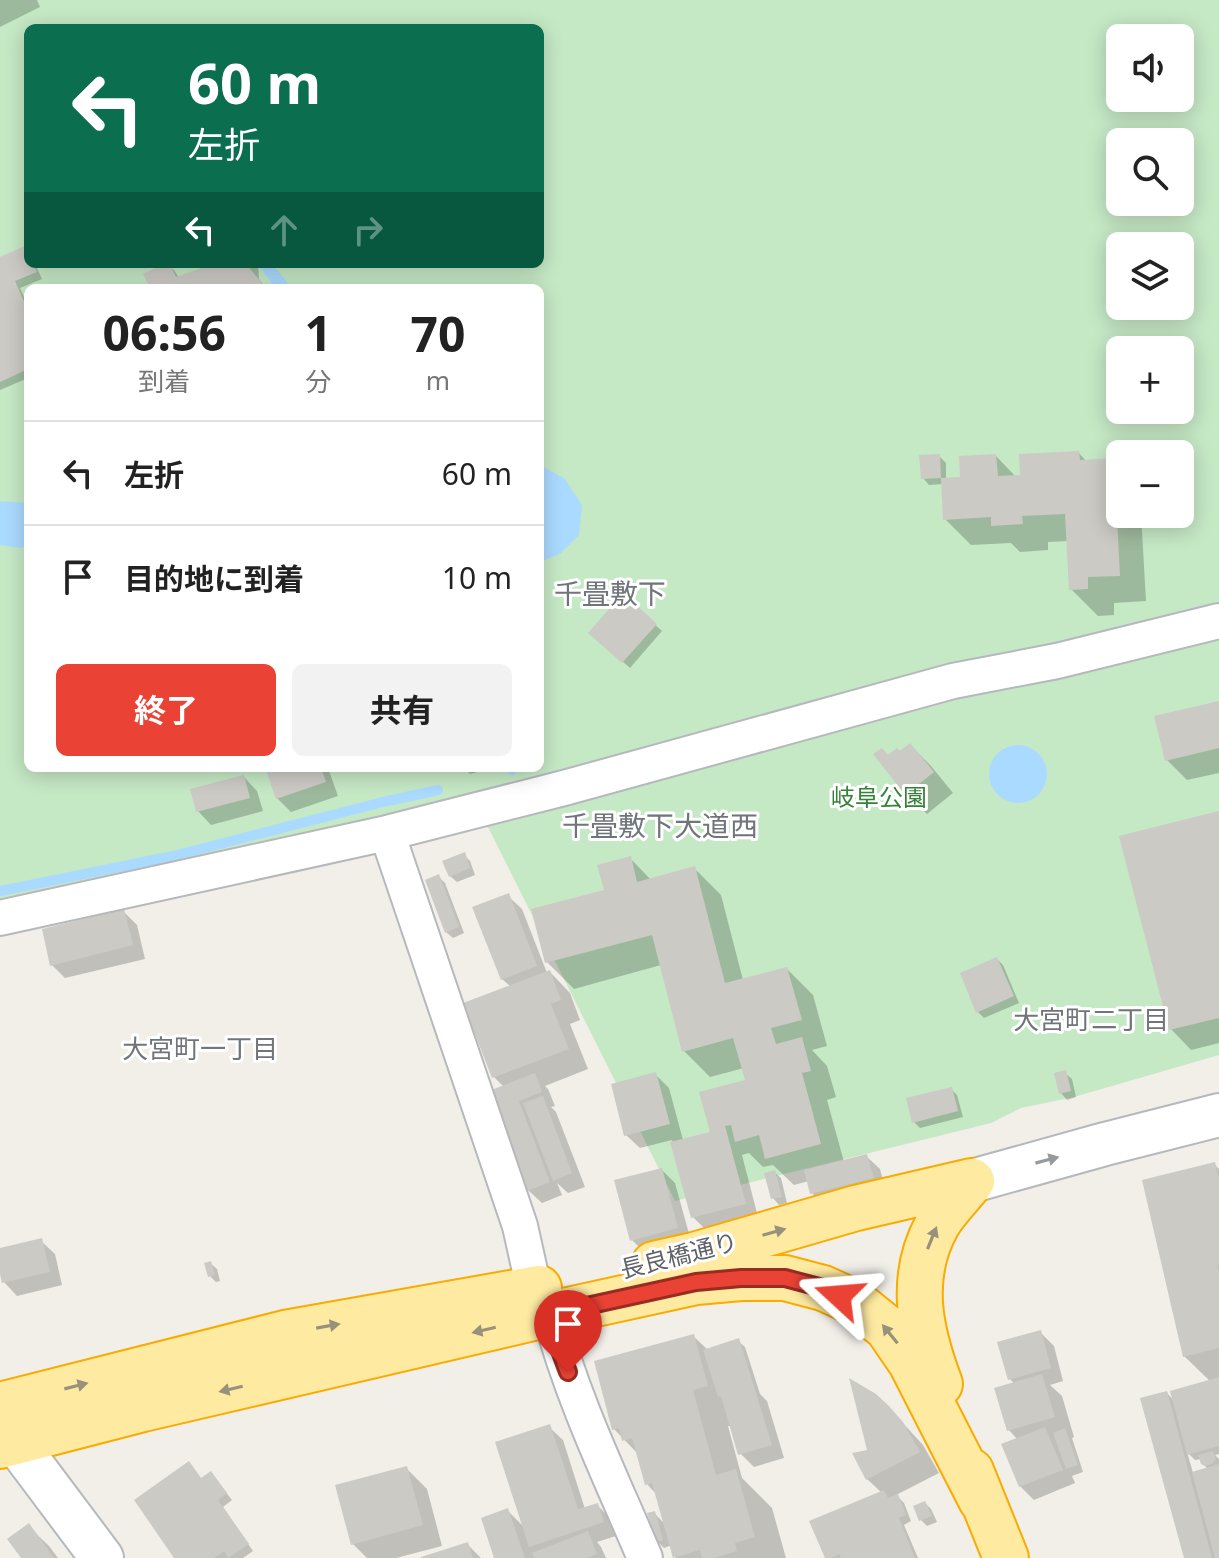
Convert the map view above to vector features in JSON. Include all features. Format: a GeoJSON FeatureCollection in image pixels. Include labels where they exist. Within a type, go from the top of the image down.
{"type":"FeatureCollection","features":[{"type":"Feature","properties":{"kind":"highway","name":"長良橋通り"},"geometry":{"type":"LineString","coordinates":[[542,1302],[856,1208],[972,1181]]}},
{"type":"Feature","properties":{"kind":"highway","name":"長良橋通り"},"geometry":{"type":"LineString","coordinates":[[972,1181],[937,1224],[919,1278],[919,1308],[931,1360],[981,1500],[1006,1558]]}},
{"type":"Feature","properties":{"kind":"highway","name":"長良橋通り"},"geometry":{"type":"LineString","coordinates":[[4,1429],[285,1333],[696,1282],[785,1278],[823,1288],[856,1303],[887,1328],[911,1363],[981,1500]]}},
{"type":"Feature","properties":{"kind":"street"},"geometry":{"type":"LineString","coordinates":[[0,918],[387,833],[564,788],[953,681],[1057,661],[1219,621]]}},
{"type":"Feature","properties":{"kind":"street"},"geometry":{"type":"LineString","coordinates":[[387,833],[520,1226],[542,1302],[645,1558]]}},
{"type":"Feature","properties":{"kind":"street"},"geometry":{"type":"LineString","coordinates":[[972,1181],[1219,1115]]}},
{"type":"Feature","properties":{"kind":"street"},"geometry":{"type":"LineString","coordinates":[[4,1429],[102,1558]]}},
{"type":"Feature","properties":{"kind":"green space","name":"岐阜公園"},"geometry":{"type":"Polygon","coordinates":[[[0,0],[1219,0],[1219,1055],[1074,1097],[1021,1108],[991,1123],[675,1201],[477,805],[0,916],[0,0]]]}},
{"type":"Feature","properties":{"kind":"water"},"geometry":{"type":"Polygon","coordinates":[[[261,268],[275,268],[289,284],[272,284],[261,268]]]}},
{"type":"Feature","properties":{"kind":"water"},"geometry":{"type":"Polygon","coordinates":[[[544,467],[565,479],[582,505],[579,535],[561,553],[544,560],[544,467]]]}},
{"type":"Feature","properties":{"kind":"water"},"geometry":{"type":"Polygon","coordinates":[[[0,501],[24,503],[24,547],[0,545],[0,501]]]}},
{"type":"Feature","properties":{"kind":"water"},"geometry":{"type":"Polygon","coordinates":[[[1018,745],[1039,753],[1047,774],[1039,795],[1018,803],[997,795],[989,774],[997,753],[1018,745]]]}},
{"type":"Feature","properties":{"kind":"building"},"geometry":{"type":"Polygon","coordinates":[[[24,246],[24,268],[35,268],[37,272],[15,281],[24,302],[24,371],[0,382],[0,257],[24,246]]]}},
{"type":"Feature","properties":{"kind":"building"},"geometry":{"type":"Polygon","coordinates":[[[155,268],[172,268],[176,277],[202,268],[249,268],[263,284],[148,284],[143,274],[155,268]]]}},
{"type":"Feature","properties":{"kind":"building"},"geometry":{"type":"Polygon","coordinates":[[[1079,451],[1080,460],[1106,458],[1106,528],[1118,528],[1120,576],[1088,577],[1088,589],[1069,590],[1065,514],[1022,516],[1023,524],[991,526],[991,517],[943,520],[941,478],[960,477],[959,456],[996,454],[998,476],[1020,475],[1019,454],[1079,451]]]}},
{"type":"Feature","properties":{"kind":"building"},"geometry":{"type":"Polygon","coordinates":[[[940,454],[941,478],[921,479],[919,455],[940,454]]]}},
{"type":"Feature","properties":{"kind":"building"},"geometry":{"type":"Polygon","coordinates":[[[623,593],[657,624],[622,663],[588,633],[623,593]]]}},
{"type":"Feature","properties":{"kind":"building"},"geometry":{"type":"Polygon","coordinates":[[[1219,701],[1219,748],[1165,761],[1154,716],[1219,701]]]}},
{"type":"Feature","properties":{"kind":"building"},"geometry":{"type":"Polygon","coordinates":[[[910,743],[934,772],[905,795],[873,754],[882,748],[888,755],[910,743]]]}},
{"type":"Feature","properties":{"kind":"building"},"geometry":{"type":"Polygon","coordinates":[[[267,772],[322,772],[326,782],[276,799],[267,772]]]}},
{"type":"Feature","properties":{"kind":"building"},"geometry":{"type":"Polygon","coordinates":[[[244,775],[250,798],[196,812],[190,789],[244,775]]]}},
{"type":"Feature","properties":{"kind":"building"},"geometry":{"type":"Polygon","coordinates":[[[1219,811],[1219,1018],[1169,1030],[1119,836],[1219,811]]]}},
{"type":"Feature","properties":{"kind":"building"},"geometry":{"type":"Polygon","coordinates":[[[465,852],[470,868],[449,877],[442,861],[465,852]]]}},
{"type":"Feature","properties":{"kind":"building"},"geometry":{"type":"Polygon","coordinates":[[[631,856],[637,882],[695,866],[725,983],[787,967],[802,1020],[771,1028],[776,1044],[802,1037],[811,1071],[802,1073],[821,1144],[765,1159],[759,1135],[735,1142],[731,1125],[725,1126],[746,1204],[691,1218],[670,1142],[710,1132],[699,1092],[745,1080],[733,1038],[682,1052],[652,935],[545,963],[531,909],[604,890],[597,865],[631,856]]]}},
{"type":"Feature","properties":{"kind":"building"},"geometry":{"type":"Polygon","coordinates":[[[439,874],[459,927],[445,933],[425,880],[439,874]]]}},
{"type":"Feature","properties":{"kind":"building"},"geometry":{"type":"Polygon","coordinates":[[[509,893],[537,966],[501,980],[472,907],[509,893]]]}},
{"type":"Feature","properties":{"kind":"building"},"geometry":{"type":"Polygon","coordinates":[[[124,909],[133,945],[50,966],[42,929],[124,909]]]}},
{"type":"Feature","properties":{"kind":"building"},"geometry":{"type":"Polygon","coordinates":[[[997,957],[1014,996],[976,1013],[960,973],[997,957]]]}},
{"type":"Feature","properties":{"kind":"building"},"geometry":{"type":"Polygon","coordinates":[[[550,970],[561,1000],[551,1004],[569,1049],[492,1078],[463,1003],[550,970]]]}},
{"type":"Feature","properties":{"kind":"building"},"geometry":{"type":"Polygon","coordinates":[[[1066,1070],[1071,1091],[1059,1094],[1054,1073],[1066,1070]]]}},
{"type":"Feature","properties":{"kind":"building"},"geometry":{"type":"Polygon","coordinates":[[[656,1072],[670,1124],[624,1136],[611,1084],[656,1072]]]}},
{"type":"Feature","properties":{"kind":"building"},"geometry":{"type":"Polygon","coordinates":[[[535,1073],[542,1092],[519,1101],[550,1182],[527,1191],[489,1091],[535,1073]]]}},
{"type":"Feature","properties":{"kind":"building"},"geometry":{"type":"Polygon","coordinates":[[[952,1087],[958,1111],[912,1123],[906,1098],[952,1087]]]}},
{"type":"Feature","properties":{"kind":"building"},"geometry":{"type":"Polygon","coordinates":[[[543,1096],[572,1173],[553,1181],[523,1103],[543,1096]]]}},
{"type":"Feature","properties":{"kind":"building"},"geometry":{"type":"Polygon","coordinates":[[[867,1154],[874,1178],[810,1194],[804,1170],[867,1154]]]}},
{"type":"Feature","properties":{"kind":"building"},"geometry":{"type":"Polygon","coordinates":[[[1215,1162],[1219,1179],[1219,1348],[1183,1357],[1142,1180],[1215,1162]]]}},
{"type":"Feature","properties":{"kind":"building"},"geometry":{"type":"Polygon","coordinates":[[[662,1168],[678,1228],[630,1241],[614,1180],[662,1168]]]}},
{"type":"Feature","properties":{"kind":"building"},"geometry":{"type":"Polygon","coordinates":[[[775,1170],[782,1197],[771,1199],[764,1173],[775,1170]]]}},
{"type":"Feature","properties":{"kind":"building"},"geometry":{"type":"Polygon","coordinates":[[[42,1238],[50,1272],[2,1283],[0,1248],[42,1238]]]}},
{"type":"Feature","properties":{"kind":"building"},"geometry":{"type":"Polygon","coordinates":[[[211,1261],[215,1275],[208,1277],[204,1263],[211,1261]]]}},
{"type":"Feature","properties":{"kind":"building"},"geometry":{"type":"Polygon","coordinates":[[[1041,1330],[1051,1368],[1008,1380],[997,1342],[1041,1330]]]}},
{"type":"Feature","properties":{"kind":"building"},"geometry":{"type":"Polygon","coordinates":[[[694,1334],[708,1386],[693,1390],[716,1475],[736,1469],[755,1537],[735,1543],[737,1551],[714,1558],[702,1558],[700,1550],[673,1558],[652,1483],[645,1485],[632,1438],[622,1441],[619,1428],[612,1430],[594,1361],[694,1334]]]}},
{"type":"Feature","properties":{"kind":"building"},"geometry":{"type":"Polygon","coordinates":[[[739,1338],[772,1445],[738,1455],[721,1396],[718,1397],[703,1350],[739,1338]]]}},
{"type":"Feature","properties":{"kind":"building"},"geometry":{"type":"Polygon","coordinates":[[[1042,1374],[1055,1417],[1007,1431],[994,1388],[1042,1374]]]}},
{"type":"Feature","properties":{"kind":"building"},"geometry":{"type":"Polygon","coordinates":[[[1219,1377],[1219,1446],[1187,1455],[1170,1391],[1219,1377]]]}},
{"type":"Feature","properties":{"kind":"building"},"geometry":{"type":"Polygon","coordinates":[[[849,1378],[889,1406],[903,1422],[920,1452],[866,1480],[852,1453],[867,1450],[849,1378]]]}},
{"type":"Feature","properties":{"kind":"building"},"geometry":{"type":"Polygon","coordinates":[[[1167,1391],[1212,1558],[1184,1558],[1140,1398],[1167,1391]]]}},
{"type":"Feature","properties":{"kind":"building"},"geometry":{"type":"Polygon","coordinates":[[[550,1424],[578,1509],[598,1503],[604,1522],[529,1547],[495,1442],[550,1424]]]}},
{"type":"Feature","properties":{"kind":"building"},"geometry":{"type":"Polygon","coordinates":[[[1045,1427],[1063,1470],[1019,1487],[1001,1444],[1045,1427]]]}},
{"type":"Feature","properties":{"kind":"building"},"geometry":{"type":"Polygon","coordinates":[[[1065,1428],[1078,1465],[1066,1469],[1053,1433],[1065,1428]]]}},
{"type":"Feature","properties":{"kind":"building"},"geometry":{"type":"Polygon","coordinates":[[[1213,1451],[1216,1460],[1205,1466],[1201,1464],[1198,1455],[1213,1451]]]}},
{"type":"Feature","properties":{"kind":"building"},"geometry":{"type":"Polygon","coordinates":[[[189,1461],[201,1478],[211,1471],[227,1493],[218,1500],[249,1544],[228,1558],[224,1551],[214,1558],[174,1558],[134,1500],[189,1461]]]}},
{"type":"Feature","properties":{"kind":"building"},"geometry":{"type":"Polygon","coordinates":[[[1219,1464],[1219,1558],[1215,1558],[1192,1472],[1219,1464]]]}},
{"type":"Feature","properties":{"kind":"building"},"geometry":{"type":"Polygon","coordinates":[[[407,1466],[423,1525],[351,1545],[335,1485],[407,1466]]]}},
{"type":"Feature","properties":{"kind":"building"},"geometry":{"type":"Polygon","coordinates":[[[884,1490],[888,1498],[898,1494],[906,1515],[899,1518],[915,1558],[841,1558],[839,1554],[825,1558],[809,1521],[884,1490]]]}},
{"type":"Feature","properties":{"kind":"building"},"geometry":{"type":"Polygon","coordinates":[[[925,1501],[932,1516],[919,1521],[913,1506],[925,1501]]]}},
{"type":"Feature","properties":{"kind":"building"},"geometry":{"type":"Polygon","coordinates":[[[508,1508],[525,1558],[494,1558],[481,1518],[508,1508]]]}},
{"type":"Feature","properties":{"kind":"building"},"geometry":{"type":"Polygon","coordinates":[[[655,1511],[663,1540],[656,1542],[647,1513],[655,1511]]]}},
{"type":"Feature","properties":{"kind":"building"},"geometry":{"type":"Polygon","coordinates":[[[29,1523],[54,1558],[21,1558],[7,1539],[29,1523]]]}},
{"type":"Feature","properties":{"kind":"building"},"geometry":{"type":"Polygon","coordinates":[[[588,1531],[597,1554],[587,1558],[534,1558],[532,1553],[588,1531]]]}},
{"type":"Feature","properties":{"kind":"building"},"geometry":{"type":"Polygon","coordinates":[[[468,1542],[473,1558],[421,1558],[421,1557],[468,1542]]]}},
{"type":"Feature","properties":{"kind":"waterway"},"geometry":{"type":"LineString","coordinates":[[0,891],[173,856],[438,790]]}},
{"type":"Feature","properties":{"kind":"district","name":"千畳敷下"},"geometry":{"type":"Point","coordinates":[610,594]}},
{"type":"Feature","properties":{"kind":"district","name":"千畳敷下大道西"},"geometry":{"type":"Point","coordinates":[660,826]}},
{"type":"Feature","properties":{"kind":"district","name":"大宮町二丁目"},"geometry":{"type":"Point","coordinates":[1091,1020]}},
{"type":"Feature","properties":{"kind":"district","name":"大宮町一丁目"},"geometry":{"type":"Point","coordinates":[200,1049]}},
{"type":"Feature","properties":{"kind":"route"},"geometry":{"type":"LineString","coordinates":[[568,1372],[550,1314],[696,1282],[741,1278],[785,1278],[823,1288],[839,1296]]}}]}
